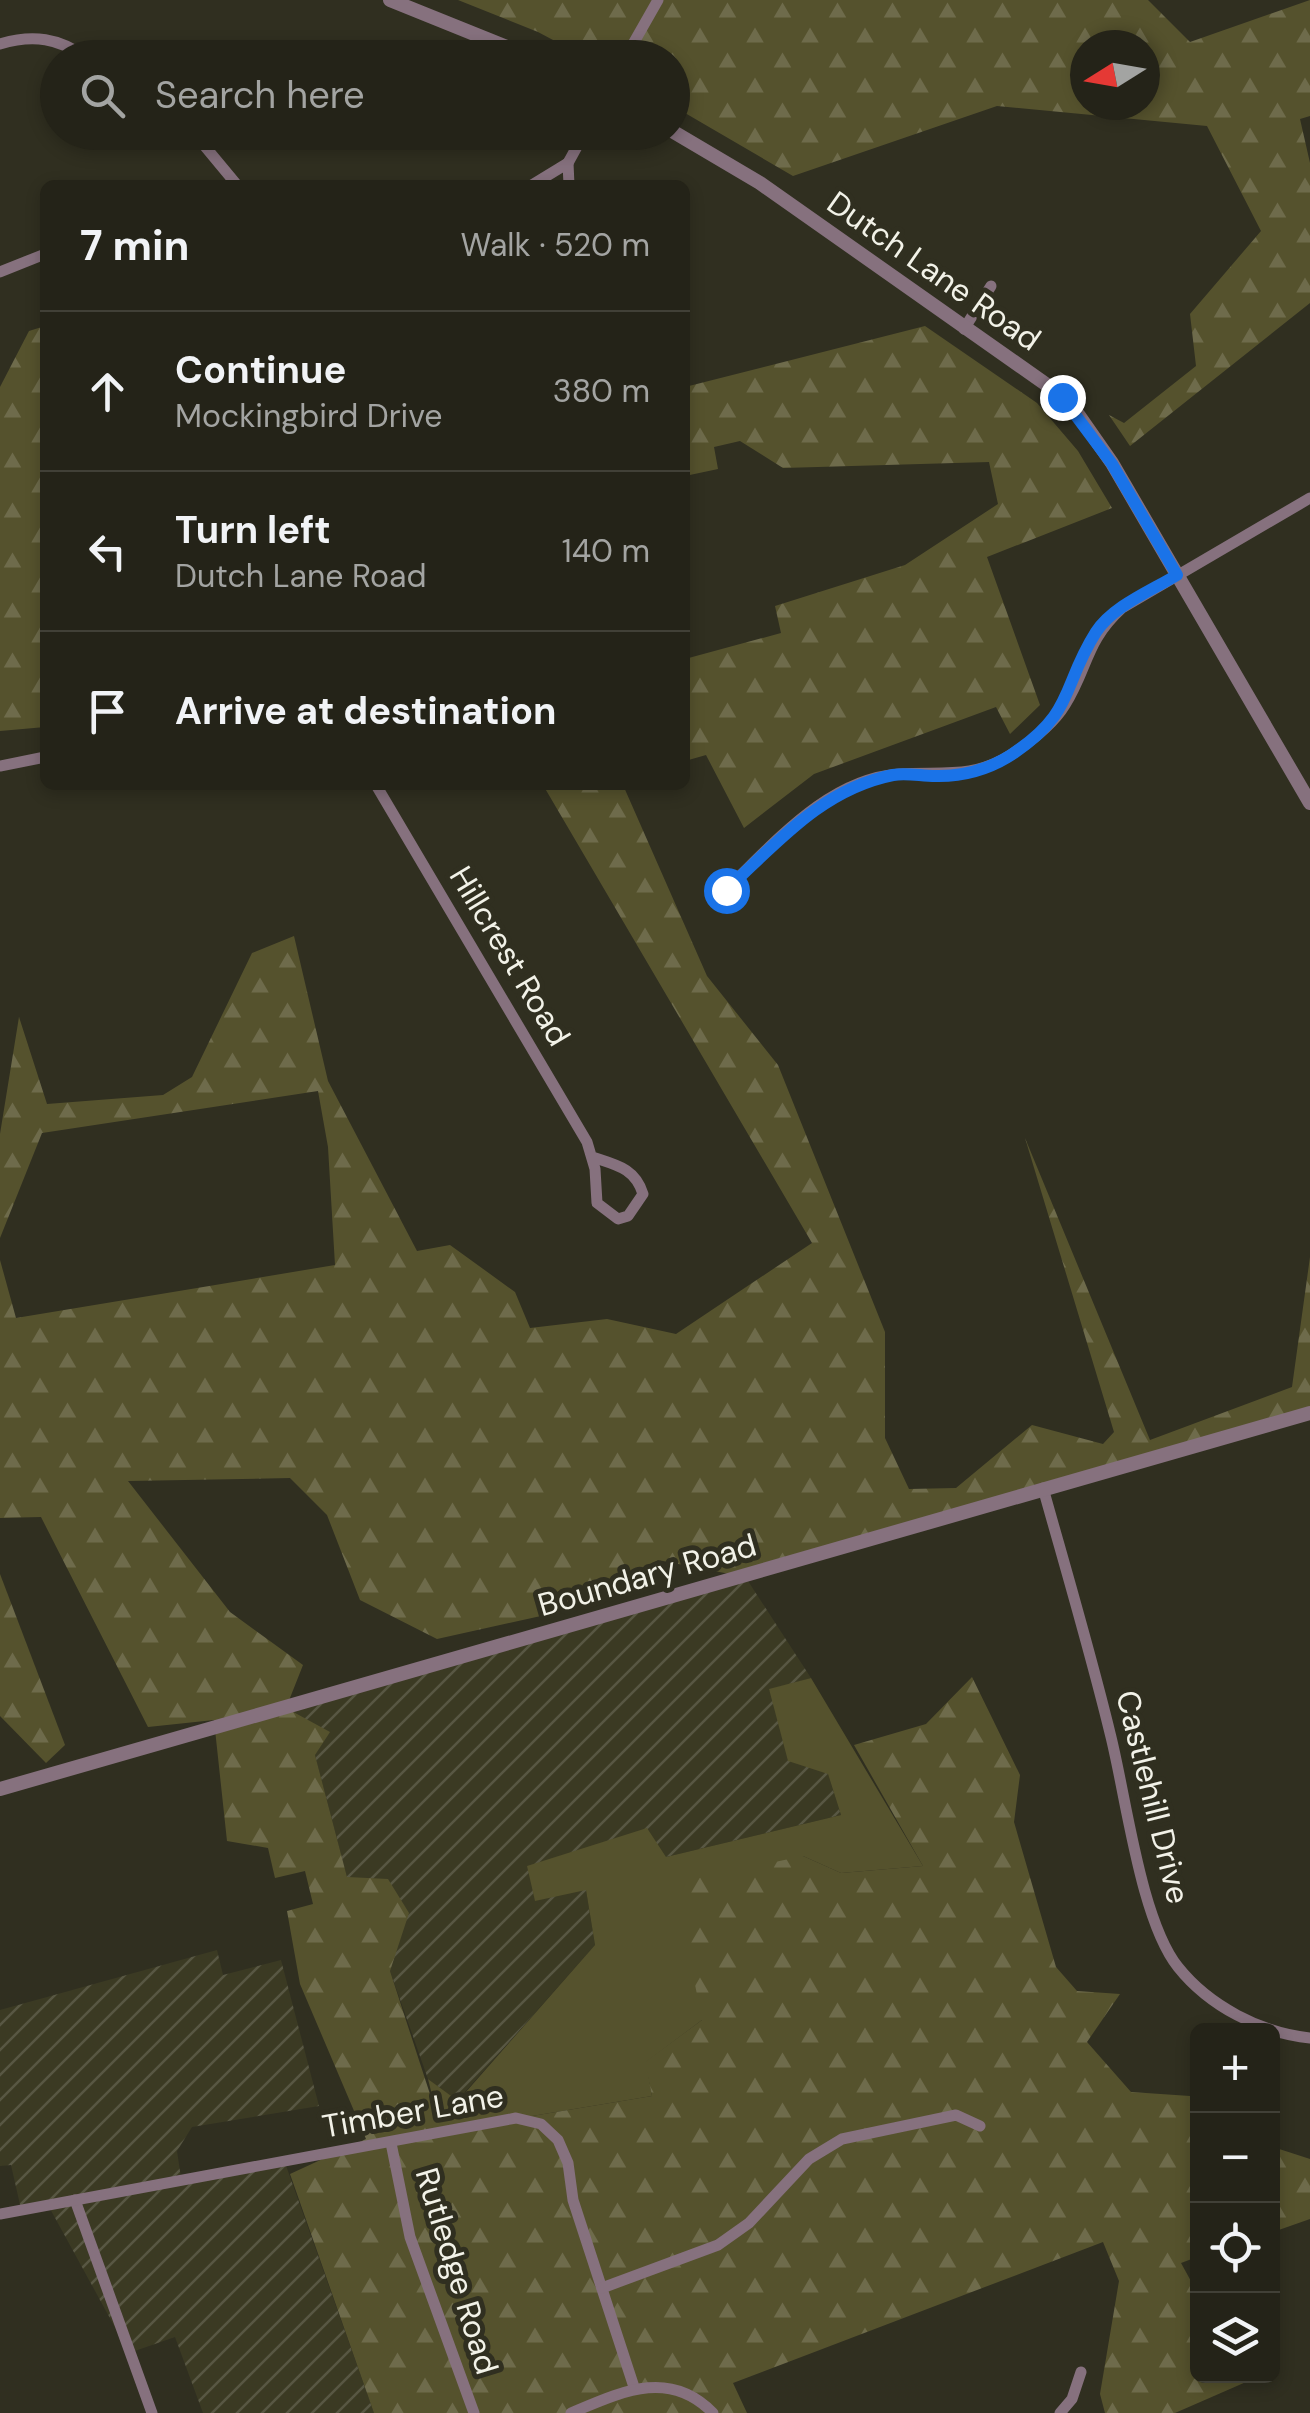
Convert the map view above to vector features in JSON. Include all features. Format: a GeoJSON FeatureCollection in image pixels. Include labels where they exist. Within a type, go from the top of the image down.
{"type":"FeatureCollection","features":[{"type":"Feature","properties":{"kind":"street"},"geometry":{"type":"LineString","coordinates":[[390,0],[489,40]]}},
{"type":"Feature","properties":{"kind":"street"},"geometry":{"type":"LineString","coordinates":[[635,40],[658,0]]}},
{"type":"Feature","properties":{"kind":"street"},"geometry":{"type":"LineString","coordinates":[[0,44],[24,38],[51,40]]}},
{"type":"Feature","properties":{"kind":"street","name":"Dutch Lane Road"},"geometry":{"type":"LineString","coordinates":[[690,142],[760,183],[1047,385],[1074,410],[1112,464],[1310,803]]}},
{"type":"Feature","properties":{"kind":"street"},"geometry":{"type":"LineString","coordinates":[[209,150],[233,180]]}},
{"type":"Feature","properties":{"kind":"street"},"geometry":{"type":"LineString","coordinates":[[540,180],[568,163],[575,150]]}},
{"type":"Feature","properties":{"kind":"street"},"geometry":{"type":"LineString","coordinates":[[568,163],[570,180]]}},
{"type":"Feature","properties":{"kind":"street"},"geometry":{"type":"LineString","coordinates":[[0,272],[40,256]]}},
{"type":"Feature","properties":{"kind":"street"},"geometry":{"type":"LineString","coordinates":[[964,329],[992,286]]}},
{"type":"Feature","properties":{"kind":"street"},"geometry":{"type":"LineString","coordinates":[[719,896],[830,796],[897,774],[940,776],[982,770],[1010,756],[1039,734],[1065,706],[1097,631],[1122,608],[1310,498]]}},
{"type":"Feature","properties":{"kind":"street"},"geometry":{"type":"LineString","coordinates":[[0,766],[40,757]]}},
{"type":"Feature","properties":{"kind":"street","name":"Hillcrest Road"},"geometry":{"type":"LineString","coordinates":[[379,790],[587,1142],[598,1202],[618,1219],[628,1216],[644,1194],[639,1180],[623,1166],[592,1158]]}},
{"type":"Feature","properties":{"kind":"street","name":"Boundary Road"},"geometry":{"type":"LineString","coordinates":[[0,1789],[1310,1413]]}},
{"type":"Feature","properties":{"kind":"street","name":"Castlehill Drive"},"geometry":{"type":"LineString","coordinates":[[1043,1488],[1110,1733],[1157,1930],[1178,1967],[1218,2004],[1254,2024],[1310,2038]]}},
{"type":"Feature","properties":{"kind":"street"},"geometry":{"type":"LineString","coordinates":[[602,2288],[718,2245],[759,2214],[809,2159],[842,2138],[956,2115],[980,2126]]}},
{"type":"Feature","properties":{"kind":"street","name":"Timber Lane"},"geometry":{"type":"LineString","coordinates":[[0,2214],[516,2118],[542,2124],[558,2140],[568,2163],[572,2200],[634,2387]]}},
{"type":"Feature","properties":{"kind":"street","name":"Rutledge Road"},"geometry":{"type":"LineString","coordinates":[[391,2144],[410,2236],[474,2413]]}},
{"type":"Feature","properties":{"kind":"street"},"geometry":{"type":"LineString","coordinates":[[75,2200],[152,2413]]}},
{"type":"Feature","properties":{"kind":"street"},"geometry":{"type":"LineString","coordinates":[[1060,2413],[1072,2399],[1082,2372]]}},
{"type":"Feature","properties":{"kind":"street"},"geometry":{"type":"LineString","coordinates":[[572,2413],[634,2387],[660,2385],[698,2398],[712,2413]]}},
{"type":"Feature","properties":{"kind":"shaded area"},"geometry":{"type":"Polygon","coordinates":[[[748,1581],[811,1678],[769,1690],[828,1774],[841,1815],[666,1857],[586,1890],[595,1945],[457,2101],[428,2079],[390,1971],[347,1877],[315,1755],[285,1708],[748,1581]]]}},
{"type":"Feature","properties":{"kind":"shaded area"},"geometry":{"type":"Polygon","coordinates":[[[217,1950],[223,1975],[281,1960],[319,2106],[192,2127],[177,2151],[181,2178],[284,2160],[374,2413],[203,2413],[175,2337],[129,2353],[48,2205],[21,2209],[11,2165],[0,2166],[0,2010],[217,1950]]]}},
{"type":"Feature","properties":{"kind":"green space"},"geometry":{"type":"Polygon","coordinates":[[[458,0],[1148,0],[1190,42],[1310,0],[1310,116],[1300,119],[1310,163],[1310,303],[1130,446],[1109,415],[1124,423],[1196,366],[1190,314],[1261,231],[1207,126],[1144,120],[1160,120],[1160,30],[1070,30],[1070,113],[997,106],[793,176],[690,116],[690,40],[553,40],[458,0]]]}},
{"type":"Feature","properties":{"kind":"green space"},"geometry":{"type":"Polygon","coordinates":[[[925,326],[1037,403],[1078,451],[1112,508],[987,557],[1040,705],[1010,734],[996,707],[814,774],[744,828],[706,755],[690,760],[690,658],[781,633],[775,606],[905,565],[998,504],[989,462],[783,468],[740,441],[714,447],[718,469],[690,475],[690,386],[925,326]]]}},
{"type":"Feature","properties":{"kind":"green space"},"geometry":{"type":"Polygon","coordinates":[[[40,328],[40,727],[0,731],[0,387],[29,331],[40,328]]]}},
{"type":"Feature","properties":{"kind":"green space"},"geometry":{"type":"Polygon","coordinates":[[[546,790],[625,790],[707,976],[778,1065],[885,1332],[885,1438],[909,1489],[956,1488],[1032,1425],[1103,1444],[1114,1432],[1025,1138],[1150,1440],[1292,1387],[1310,1257],[1310,1413],[745,1577],[658,1560],[559,1612],[437,1639],[360,1600],[327,1515],[290,1478],[128,1481],[230,1612],[303,1665],[286,1708],[330,1732],[315,1755],[347,1877],[388,1879],[409,1913],[390,1971],[442,2131],[652,2096],[645,2062],[702,2020],[675,1883],[803,1856],[841,1873],[923,1866],[854,1745],[926,1724],[972,1677],[1020,1775],[1014,1822],[1056,1967],[1077,1991],[1120,1994],[1087,2042],[1131,2092],[1190,2096],[1190,2260],[1181,2263],[1190,2279],[1190,2383],[1244,2383],[1175,2413],[1105,2413],[1100,2394],[1119,2281],[1103,2242],[733,2383],[747,2413],[374,2413],[290,2174],[366,2139],[300,1984],[287,1911],[313,1904],[305,1871],[275,1878],[268,1848],[227,1841],[214,1720],[148,1727],[41,1517],[0,1518],[0,1260],[16,1318],[335,1265],[328,1147],[318,1091],[42,1133],[0,1238],[0,1134],[19,1017],[47,1104],[163,1095],[192,1077],[252,953],[294,936],[328,1081],[417,1251],[450,1245],[515,1292],[530,1328],[607,1319],[676,1334],[812,1243],[546,790]]]}},
{"type":"Feature","properties":{"kind":"green space"},"geometry":{"type":"Polygon","coordinates":[[[0,1574],[65,1745],[46,1763],[0,1716],[0,1574]]]}},
{"type":"Feature","properties":{"kind":"green space"},"geometry":{"type":"Polygon","coordinates":[[[811,1678],[923,1866],[841,1873],[803,1856],[702,2020],[646,2062],[652,2096],[441,2131],[428,2079],[458,2101],[595,1945],[586,1890],[535,1901],[527,1866],[647,1828],[666,1857],[841,1815],[828,1774],[788,1761],[769,1689],[811,1678]]]}},
{"type":"Feature","properties":{"kind":"green space"},"geometry":{"type":"Polygon","coordinates":[[[1280,2149],[1310,2159],[1310,2219],[1280,2230],[1280,2149]]]}},
{"type":"Feature","properties":{"kind":"route"},"geometry":{"type":"LineString","coordinates":[[726,890],[830,796],[897,774],[940,776],[982,770],[1010,756],[1039,734],[1065,706],[1097,631],[1122,608],[1177,575],[1094,436],[1062,397]]}}]}
